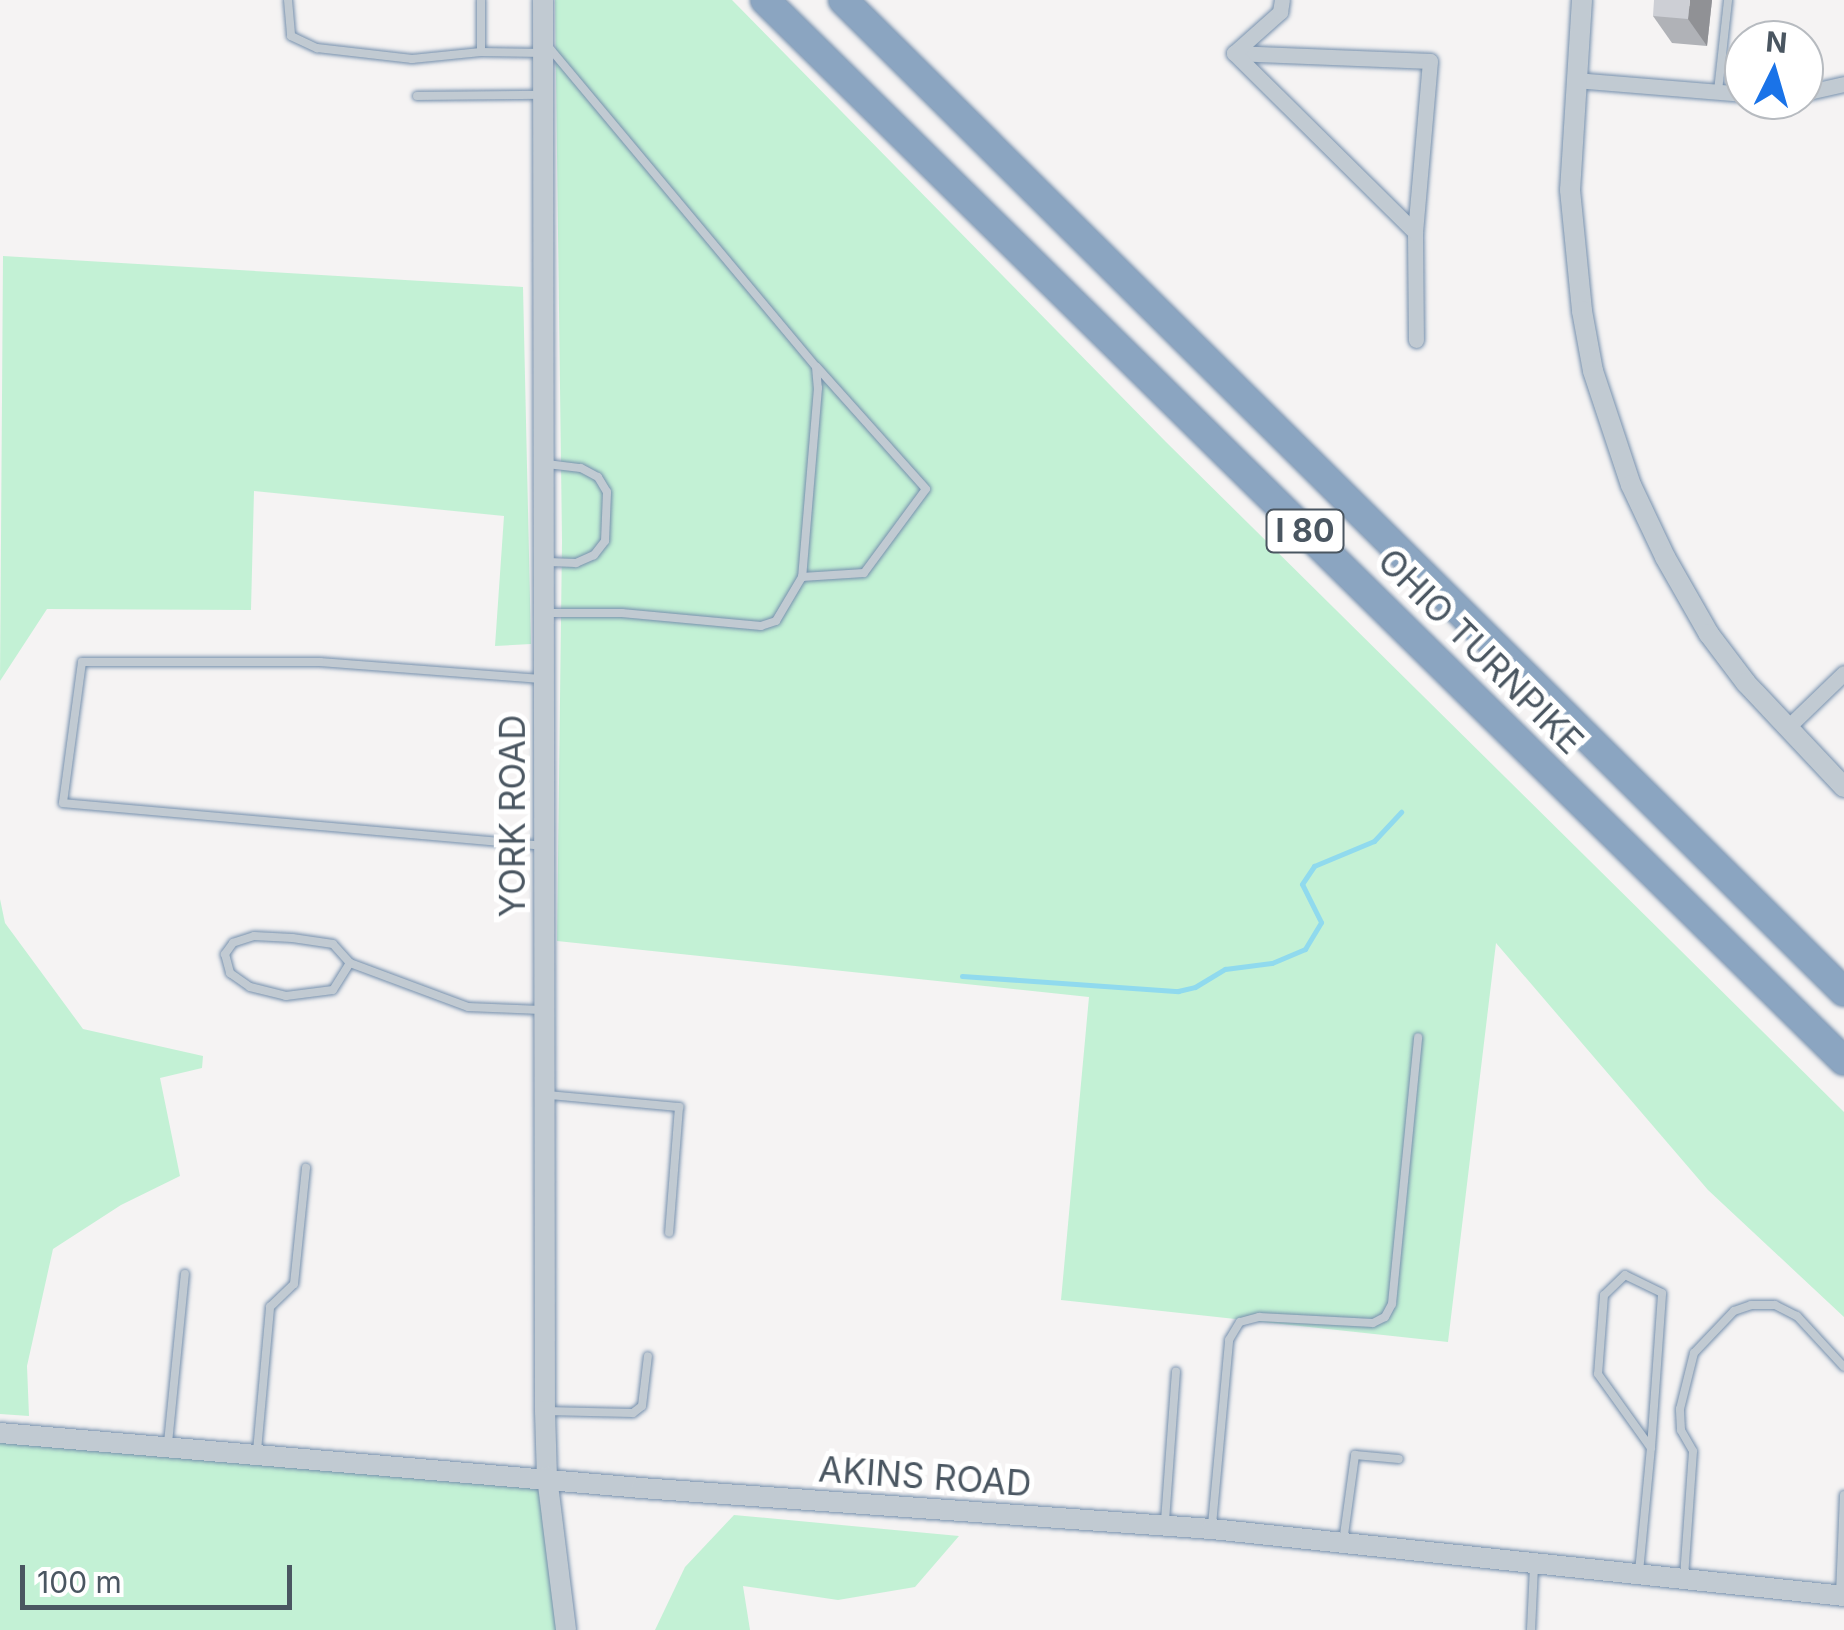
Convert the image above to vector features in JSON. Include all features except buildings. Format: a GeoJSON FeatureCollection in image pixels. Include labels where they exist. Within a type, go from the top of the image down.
{"type":"FeatureCollection","features":[{"type":"Feature","properties":{"kind":"highway","name":"OHIO TURNPIKE"},"geometry":{"type":"LineString","coordinates":[[766,0],[1844,1061]]}},
{"type":"Feature","properties":{"kind":"highway","name":"OHIO TURNPIKE"},"geometry":{"type":"LineString","coordinates":[[844,0],[1844,992]]}},
{"type":"Feature","properties":{"kind":"street","name":"YORK ROAD"},"geometry":{"type":"LineString","coordinates":[[543,0],[545,1411],[547,1477],[566,1630]]}},
{"type":"Feature","properties":{"kind":"street"},"geometry":{"type":"LineString","coordinates":[[1234,53],[1280,12],[1282,0]]}},
{"type":"Feature","properties":{"kind":"street"},"geometry":{"type":"LineString","coordinates":[[1582,0],[1570,190],[1582,311],[1593,371],[1631,484],[1665,557],[1709,634],[1787,728],[1844,787]]}},
{"type":"Feature","properties":{"kind":"street"},"geometry":{"type":"LineString","coordinates":[[1234,53],[1430,61],[1415,232],[1416,340]]}},
{"type":"Feature","properties":{"kind":"street"},"geometry":{"type":"LineString","coordinates":[[1234,53],[1415,232]]}},
{"type":"Feature","properties":{"kind":"street"},"geometry":{"type":"LineString","coordinates":[[1575,80],[1724,92]]}},
{"type":"Feature","properties":{"kind":"street"},"geometry":{"type":"LineString","coordinates":[[1787,728],[1844,673]]}},
{"type":"Feature","properties":{"kind":"street","name":"AKINS ROAD"},"geometry":{"type":"LineString","coordinates":[[0,1433],[642,1488],[1212,1529],[1684,1576],[1842,1596]]}},
{"type":"Feature","properties":{"kind":"lane"},"geometry":{"type":"LineString","coordinates":[[288,0],[291,36],[317,48],[412,58],[543,46],[816,367],[926,489],[864,573],[802,577]]}},
{"type":"Feature","properties":{"kind":"lane"},"geometry":{"type":"LineString","coordinates":[[480,52],[482,0]]}},
{"type":"Feature","properties":{"kind":"lane"},"geometry":{"type":"LineString","coordinates":[[1718,91],[1728,0]]}},
{"type":"Feature","properties":{"kind":"lane"},"geometry":{"type":"LineString","coordinates":[[417,96],[543,95]]}},
{"type":"Feature","properties":{"kind":"lane"},"geometry":{"type":"LineString","coordinates":[[544,613],[622,614],[762,626],[776,621],[802,577],[816,367]]}},
{"type":"Feature","properties":{"kind":"lane"},"geometry":{"type":"LineString","coordinates":[[544,464],[581,468],[598,477],[608,492],[608,506],[605,542],[594,555],[576,563],[544,562]]}},
{"type":"Feature","properties":{"kind":"lane"},"geometry":{"type":"LineString","coordinates":[[544,679],[320,662],[82,662],[63,803],[544,846]]}},
{"type":"Feature","properties":{"kind":"lane"},"geometry":{"type":"LineString","coordinates":[[350,963],[333,990],[286,996],[250,988],[230,973],[225,954],[233,943],[254,936],[333,944],[350,963],[468,1007],[544,1010]]}},
{"type":"Feature","properties":{"kind":"lane"},"geometry":{"type":"LineString","coordinates":[[1212,1529],[1229,1340],[1240,1322],[1260,1317],[1373,1323],[1384,1317],[1392,1304],[1418,1037]]}},
{"type":"Feature","properties":{"kind":"lane"},"geometry":{"type":"LineString","coordinates":[[544,1095],[679,1107],[669,1233]]}},
{"type":"Feature","properties":{"kind":"lane"},"geometry":{"type":"LineString","coordinates":[[256,1456],[270,1307],[294,1284],[306,1168]]}},
{"type":"Feature","properties":{"kind":"lane"},"geometry":{"type":"LineString","coordinates":[[168,1448],[184,1274]]}},
{"type":"Feature","properties":{"kind":"lane"},"geometry":{"type":"LineString","coordinates":[[1640,1572],[1651,1448],[1662,1293],[1624,1275],[1604,1295],[1598,1374],[1651,1448]]}},
{"type":"Feature","properties":{"kind":"lane"},"geometry":{"type":"LineString","coordinates":[[1684,1576],[1693,1451],[1682,1430],[1680,1409],[1694,1353],[1734,1311],[1751,1304],[1775,1305],[1797,1316],[1844,1367]]}},
{"type":"Feature","properties":{"kind":"lane"},"geometry":{"type":"LineString","coordinates":[[545,1411],[633,1413],[642,1406],[648,1356]]}},
{"type":"Feature","properties":{"kind":"lane"},"geometry":{"type":"LineString","coordinates":[[1164,1526],[1176,1371]]}},
{"type":"Feature","properties":{"kind":"lane"},"geometry":{"type":"LineString","coordinates":[[1343,1542],[1355,1455],[1399,1459]]}},
{"type":"Feature","properties":{"kind":"lane"},"geometry":{"type":"LineString","coordinates":[[1842,1596],[1844,1495]]}},
{"type":"Feature","properties":{"kind":"lane"},"geometry":{"type":"LineString","coordinates":[[1532,1630],[1535,1562]]}},
{"type":"Feature","properties":{"kind":"green space"},"geometry":{"type":"Polygon","coordinates":[[[555,0],[732,0],[1166,442],[1844,1112],[1844,1317],[1708,1190],[1496,943],[1448,1342],[1061,1300],[1089,997],[557,941],[562,541],[555,0]]]}},
{"type":"Feature","properties":{"kind":"green space"},"geometry":{"type":"Polygon","coordinates":[[[3,256],[523,287],[531,644],[495,646],[504,516],[254,491],[251,610],[47,609],[0,681],[3,256]]]}},
{"type":"Feature","properties":{"kind":"green space"},"geometry":{"type":"Polygon","coordinates":[[[0,899],[5,923],[83,1029],[203,1056],[202,1068],[160,1078],[180,1176],[121,1205],[53,1249],[27,1366],[29,1416],[0,1414],[0,899]]]}},
{"type":"Feature","properties":{"kind":"green space"},"geometry":{"type":"Polygon","coordinates":[[[0,1429],[546,1475],[567,1630],[0,1630],[0,1429]]]}},
{"type":"Feature","properties":{"kind":"green space"},"geometry":{"type":"Polygon","coordinates":[[[734,1515],[959,1536],[915,1587],[838,1600],[743,1586],[750,1630],[655,1630],[685,1567],[734,1515]]]}},
{"type":"Feature","properties":{"kind":"waterway"},"geometry":{"type":"LineString","coordinates":[[962,976],[1178,991],[1195,987],[1225,969],[1272,963],[1305,949],[1321,922],[1302,884],[1314,866],[1374,841],[1401,812]]}}]}
